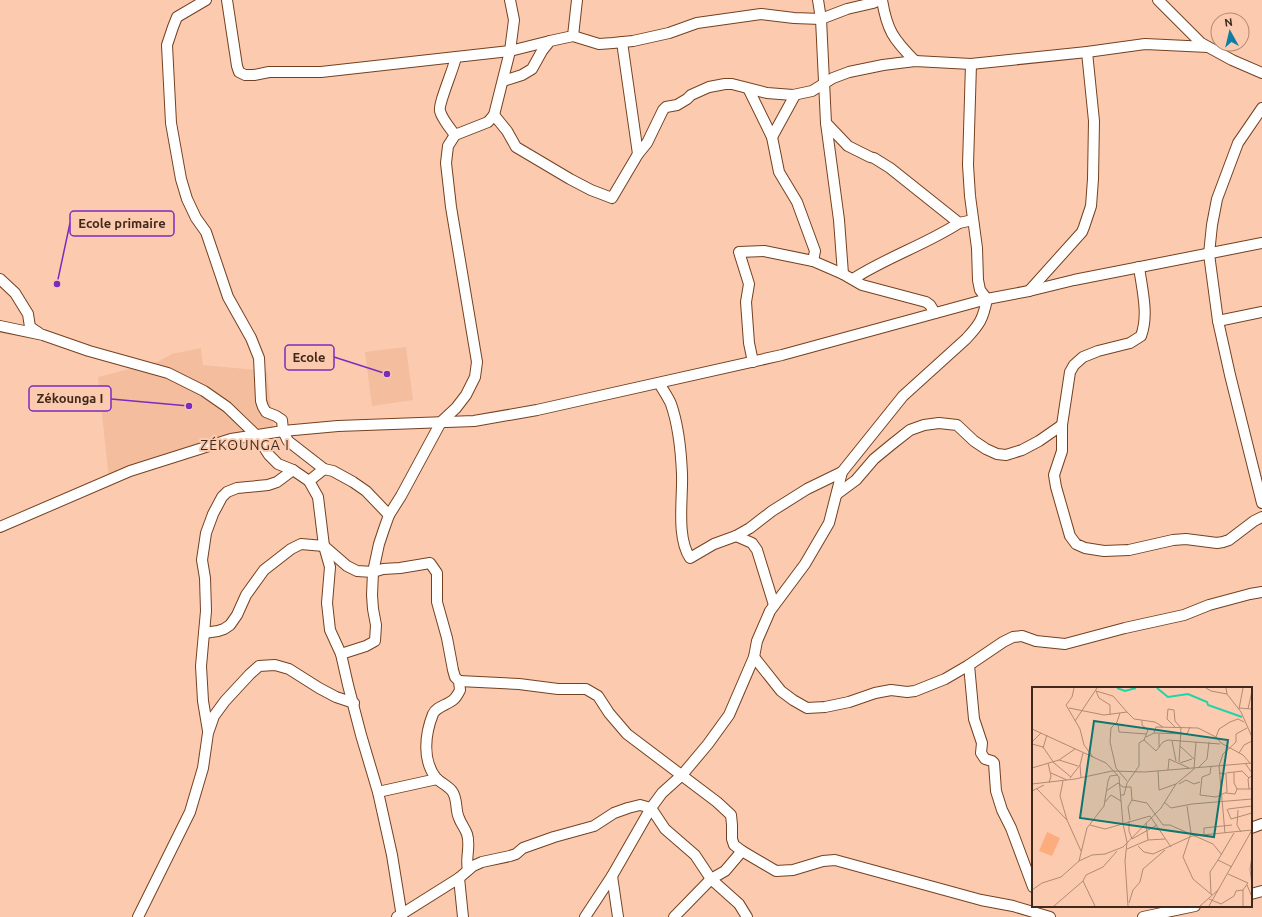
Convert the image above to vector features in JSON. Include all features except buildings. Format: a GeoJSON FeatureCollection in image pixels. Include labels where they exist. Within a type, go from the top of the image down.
{"type":"FeatureCollection","features":[{"type":"Feature","properties":{"kind":"street"},"geometry":{"type":"LineString","coordinates":[[208,0],[177,17],[167,45],[171,123],[181,179],[187,199],[196,218],[206,232],[228,297],[251,338],[259,358],[261,402],[266,412],[282,420],[283,432],[288,441],[324,469],[353,482],[366,491],[389,515]]}},
{"type":"Feature","properties":{"kind":"street"},"geometry":{"type":"LineString","coordinates":[[227,0],[239,72],[245,75],[254,76],[269,72],[321,72],[510,51],[573,36],[599,44],[622,42],[669,33],[697,23],[761,14],[820,19],[881,0],[886,21],[892,34],[915,61]]}},
{"type":"Feature","properties":{"kind":"street"},"geometry":{"type":"LineString","coordinates":[[341,654],[366,646],[375,641],[376,624],[372,595],[373,572],[379,544],[389,515],[412,478],[428,444],[441,422],[456,408],[466,395],[475,377],[477,362],[451,207],[446,163],[448,146],[455,135],[488,122],[494,115],[510,51],[514,20],[510,0]]}},
{"type":"Feature","properties":{"kind":"street"},"geometry":{"type":"LineString","coordinates":[[573,36],[577,0]]}},
{"type":"Feature","properties":{"kind":"street"},"geometry":{"type":"LineString","coordinates":[[818,0],[826,123],[840,220],[843,274]]}},
{"type":"Feature","properties":{"kind":"street"},"geometry":{"type":"LineString","coordinates":[[1158,0],[1201,43],[1232,60],[1262,73]]}},
{"type":"Feature","properties":{"kind":"street"},"geometry":{"type":"LineString","coordinates":[[503,81],[522,75],[532,69],[542,51],[550,41]]}},
{"type":"Feature","properties":{"kind":"street"},"geometry":{"type":"LineString","coordinates":[[622,42],[638,154]]}},
{"type":"Feature","properties":{"kind":"street"},"geometry":{"type":"LineString","coordinates":[[494,115],[507,131],[516,147],[570,179],[591,190],[612,198],[638,154],[647,143],[661,112],[666,107],[677,105],[691,95],[709,87],[732,84],[749,90],[794,95],[812,91],[840,75],[849,72],[883,65],[915,61],[971,64],[1087,52],[1145,44],[1208,47]]}},
{"type":"Feature","properties":{"kind":"street"},"geometry":{"type":"LineString","coordinates":[[1029,291],[1082,232],[1091,206],[1094,121],[1087,52]]}},
{"type":"Feature","properties":{"kind":"street"},"geometry":{"type":"LineString","coordinates":[[455,135],[440,110],[440,104],[452,75],[456,57]]}},
{"type":"Feature","properties":{"kind":"street"},"geometry":{"type":"LineString","coordinates":[[971,64],[968,165],[977,248],[978,280],[980,290],[987,298]]}},
{"type":"Feature","properties":{"kind":"street"},"geometry":{"type":"LineString","coordinates":[[749,90],[772,137],[779,172],[797,202],[814,246],[815,251],[813,261]]}},
{"type":"Feature","properties":{"kind":"street"},"geometry":{"type":"LineString","coordinates":[[772,137],[794,95]]}},
{"type":"Feature","properties":{"kind":"street"},"geometry":{"type":"LineString","coordinates":[[1262,108],[1238,143],[1217,199],[1212,224],[1209,254],[1218,322],[1262,503]]}},
{"type":"Feature","properties":{"kind":"street"},"geometry":{"type":"LineString","coordinates":[[826,123],[848,146],[874,158],[890,168],[959,223]]}},
{"type":"Feature","properties":{"kind":"street"},"geometry":{"type":"LineString","coordinates":[[853,279],[868,270],[931,240],[959,223],[973,220]]}},
{"type":"Feature","properties":{"kind":"street"},"geometry":{"type":"LineString","coordinates":[[0,527],[130,471],[216,443],[256,435],[338,426],[474,421],[530,411],[753,362],[987,298],[1029,291],[1074,280],[1262,243]]}},
{"type":"Feature","properties":{"kind":"street"},"geometry":{"type":"LineString","coordinates":[[753,362],[749,343],[746,302],[749,284],[739,252],[764,251],[813,261],[843,274],[862,285],[926,302],[935,313]]}},
{"type":"Feature","properties":{"kind":"street"},"geometry":{"type":"LineString","coordinates":[[1139,268],[1144,305],[1144,324],[1141,336],[1130,343],[1098,350],[1083,357],[1074,365],[1068,377],[1062,425],[1062,452],[1054,476],[1070,536],[1076,544],[1085,548],[1104,551],[1130,550],[1186,539],[1217,543],[1229,540],[1254,521],[1262,517]]}},
{"type":"Feature","properties":{"kind":"street"},"geometry":{"type":"LineString","coordinates":[[0,279],[15,293],[28,314],[30,327],[43,335]]}},
{"type":"Feature","properties":{"kind":"street"},"geometry":{"type":"LineString","coordinates":[[585,917],[612,876],[651,808],[662,793],[682,775],[708,744],[729,715],[754,657],[757,641],[762,628],[774,605],[805,564],[822,537],[833,514],[842,472],[903,396],[975,329],[984,315],[987,298]]}},
{"type":"Feature","properties":{"kind":"street"},"geometry":{"type":"LineString","coordinates":[[1218,322],[1262,312]]}},
{"type":"Feature","properties":{"kind":"street"},"geometry":{"type":"LineString","coordinates":[[0,326],[43,335],[89,351],[168,373],[204,391],[228,407],[256,435],[269,455],[278,464],[293,470],[308,481],[318,497],[324,546],[330,567],[327,603],[329,624],[333,639],[341,654],[361,735],[378,792],[392,855],[400,916],[459,878],[473,866],[482,862],[516,854],[524,848],[547,839],[594,826],[614,813],[640,805],[651,808],[666,829],[695,855],[711,879],[739,904],[747,917]]}},
{"type":"Feature","properties":{"kind":"street"},"geometry":{"type":"LineString","coordinates":[[659,383],[670,403],[678,431],[682,476],[681,516],[684,540],[690,558],[714,544],[736,536],[750,528],[772,511],[807,488],[842,472]]}},
{"type":"Feature","properties":{"kind":"street"},"geometry":{"type":"LineString","coordinates":[[837,494],[856,480],[874,459],[891,445],[910,430],[924,425],[939,423],[957,425],[974,441],[986,449],[997,454],[1006,455],[1022,450],[1062,425]]}},
{"type":"Feature","properties":{"kind":"street"},"geometry":{"type":"LineString","coordinates":[[308,481],[324,469]]}},
{"type":"Feature","properties":{"kind":"street"},"geometry":{"type":"LineString","coordinates":[[208,733],[203,701],[201,666],[206,596],[202,560],[206,533],[213,514],[227,492],[237,488],[268,485],[277,482],[293,470]]}},
{"type":"Feature","properties":{"kind":"street"},"geometry":{"type":"LineString","coordinates":[[736,536],[752,543],[757,550],[774,605]]}},
{"type":"Feature","properties":{"kind":"street"},"geometry":{"type":"LineString","coordinates":[[204,633],[218,631],[230,625],[237,615],[246,595],[264,570],[290,549],[302,544],[324,546],[347,566],[357,571],[373,572],[383,569],[430,563],[435,569],[437,578],[437,602],[447,638],[453,670],[455,677],[459,681],[460,690],[453,700],[435,710],[427,730],[427,759],[431,770],[437,779],[452,790],[455,795],[458,816],[464,826],[468,838],[468,853],[466,859],[468,870]]}},
{"type":"Feature","properties":{"kind":"street"},"geometry":{"type":"LineString","coordinates":[[754,657],[781,691],[793,700],[807,708],[831,706],[890,690],[907,692],[915,691],[945,679],[969,665],[1002,642],[1014,637],[1022,636],[1036,641],[1065,644],[1125,628],[1184,615],[1209,605],[1262,592]]}},
{"type":"Feature","properties":{"kind":"street"},"geometry":{"type":"LineString","coordinates":[[138,917],[190,812],[203,768],[208,733],[214,716],[225,701],[250,674],[259,666],[275,665],[289,669],[336,697],[354,703]]}},
{"type":"Feature","properties":{"kind":"street"},"geometry":{"type":"LineString","coordinates":[[969,665],[974,719],[982,743],[981,752],[985,760],[992,761],[994,763],[996,787],[1002,810],[1011,828],[1032,884]]}},
{"type":"Feature","properties":{"kind":"street"},"geometry":{"type":"LineString","coordinates":[[459,681],[519,684],[558,689],[586,688],[598,696],[609,713],[627,734],[717,802],[731,815],[732,839],[734,845],[776,871],[792,870],[823,861],[834,860],[982,900],[1038,912],[1050,917]]}},
{"type":"Feature","properties":{"kind":"street"},"geometry":{"type":"LineString","coordinates":[[378,792],[437,779]]}},
{"type":"Feature","properties":{"kind":"street"},"geometry":{"type":"LineString","coordinates":[[1252,828],[1262,824]]}},
{"type":"Feature","properties":{"kind":"street"},"geometry":{"type":"LineString","coordinates":[[674,917],[711,879],[725,871],[742,851]]}},
{"type":"Feature","properties":{"kind":"street"},"geometry":{"type":"LineString","coordinates":[[612,876],[618,917]]}},
{"type":"Feature","properties":{"kind":"street"},"geometry":{"type":"LineString","coordinates":[[459,878],[463,917]]}},
{"type":"Feature","properties":{"kind":"street"},"geometry":{"type":"LineString","coordinates":[[1252,894],[1262,891]]}},
{"type":"Feature","properties":{"kind":"street"},"geometry":{"type":"LineString","coordinates":[[1143,917],[1159,910],[1186,907]]}},
{"type":"Feature","properties":{"kind":"shaded area"},"geometry":{"type":"Polygon","coordinates":[[[406,347],[413,400],[372,406],[365,352],[406,347]]]}},
{"type":"Feature","properties":{"kind":"shaded area"},"geometry":{"type":"Polygon","coordinates":[[[201,348],[203,365],[267,371],[274,433],[256,435],[109,480],[98,377],[157,362],[172,354],[201,348]]]}},
{"type":"Feature","properties":{"kind":"place","name":"Ecole primaire"},"geometry":{"type":"Point","coordinates":[57,284]}},
{"type":"Feature","properties":{"kind":"place","name":"Ecole"},"geometry":{"type":"Point","coordinates":[387,374]}},
{"type":"Feature","properties":{"kind":"place","name":"Zékounga I"},"geometry":{"type":"Point","coordinates":[189,406]}},
{"type":"Feature","properties":{"kind":"district","name":"ZÉKOUNGA I"},"geometry":{"type":"Point","coordinates":[245,445]}}]}
